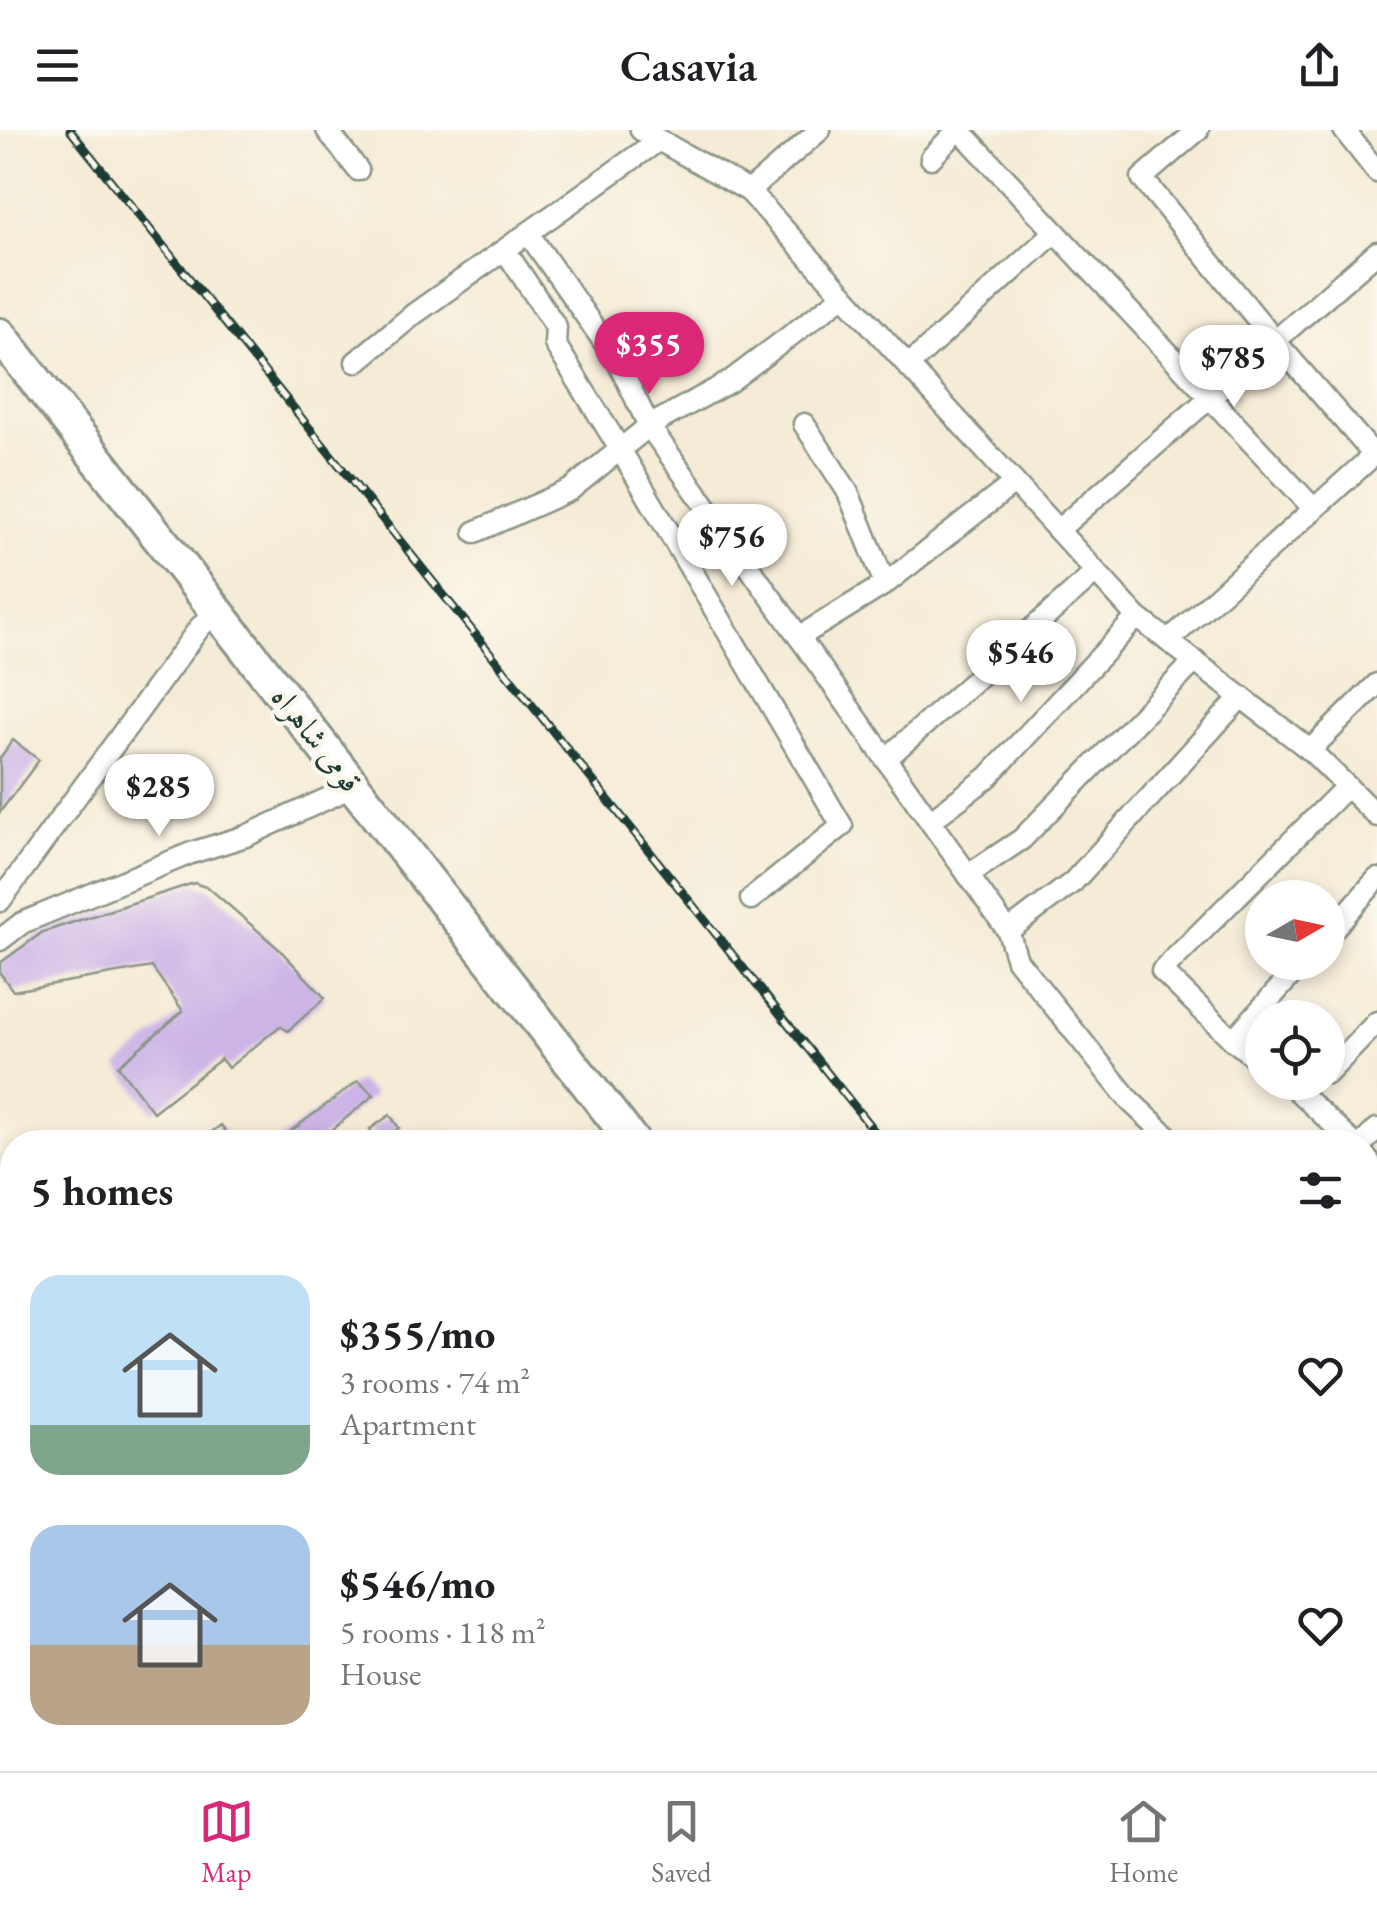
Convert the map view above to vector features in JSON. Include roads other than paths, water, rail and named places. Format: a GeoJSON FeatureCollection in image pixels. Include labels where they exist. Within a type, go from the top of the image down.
{"type":"FeatureCollection","features":[{"type":"Feature","properties":{"kind":"highway","name":"قومی شاہراہ"},"geometry":{"type":"LineString","coordinates":[[0,335],[209,620]]}},
{"type":"Feature","properties":{"kind":"highway","name":"قومی شاہراہ"},"geometry":{"type":"LineString","coordinates":[[0,371],[209,620],[623,1130]]}},
{"type":"Feature","properties":{"kind":"highway","name":"قومی شاہراہ"},"geometry":{"type":"LineString","coordinates":[[343,789],[599,1130]]}},
{"type":"Feature","properties":{"kind":"street"},"geometry":{"type":"LineString","coordinates":[[327,130],[358,170]]}},
{"type":"Feature","properties":{"kind":"street"},"geometry":{"type":"LineString","coordinates":[[749,191],[820,130]]}},
{"type":"Feature","properties":{"kind":"street"},"geometry":{"type":"LineString","coordinates":[[931,158],[959,130],[1314,509]]}},
{"type":"Feature","properties":{"kind":"street"},"geometry":{"type":"LineString","coordinates":[[1168,641],[1376,453],[1276,342],[1142,178],[1198,130]]}},
{"type":"Feature","properties":{"kind":"street"},"geometry":{"type":"LineString","coordinates":[[1374,130],[1349,137],[1377,172]]}},
{"type":"Feature","properties":{"kind":"street"},"geometry":{"type":"LineString","coordinates":[[356,362],[414,314],[528,233],[650,135],[749,191],[1138,617],[1310,750],[1375,810]]}},
{"type":"Feature","properties":{"kind":"street"},"geometry":{"type":"LineString","coordinates":[[528,233],[618,362],[650,426],[1008,931],[1017,960],[1130,1100],[1161,1130]]}},
{"type":"Feature","properties":{"kind":"street"},"geometry":{"type":"LineString","coordinates":[[908,366],[1054,233]]}},
{"type":"Feature","properties":{"kind":"street"},"geometry":{"type":"LineString","coordinates":[[504,250],[556,326],[554,344],[842,826],[751,899]]}},
{"type":"Feature","properties":{"kind":"street"},"geometry":{"type":"LineString","coordinates":[[1058,530],[1377,252]]}},
{"type":"Feature","properties":{"kind":"street"},"geometry":{"type":"LineString","coordinates":[[476,532],[570,490],[650,426],[729,382],[844,295]]}},
{"type":"Feature","properties":{"kind":"street"},"geometry":{"type":"LineString","coordinates":[[804,424],[848,492],[885,584]]}},
{"type":"Feature","properties":{"kind":"street"},"geometry":{"type":"LineString","coordinates":[[800,637],[885,584],[1014,483]]}},
{"type":"Feature","properties":{"kind":"street"},"geometry":{"type":"LineString","coordinates":[[886,759],[1096,572]]}},
{"type":"Feature","properties":{"kind":"street"},"geometry":{"type":"LineString","coordinates":[[930,821],[988,777],[1138,617]]}},
{"type":"Feature","properties":{"kind":"street"},"geometry":{"type":"LineString","coordinates":[[0,901],[209,620]]}},
{"type":"Feature","properties":{"kind":"street"},"geometry":{"type":"LineString","coordinates":[[968,875],[1022,839],[1194,661]]}},
{"type":"Feature","properties":{"kind":"street"},"geometry":{"type":"LineString","coordinates":[[1310,750],[1377,684]]}},
{"type":"Feature","properties":{"kind":"street"},"geometry":{"type":"LineString","coordinates":[[1008,931],[1073,882],[1240,697]]}},
{"type":"Feature","properties":{"kind":"street"},"geometry":{"type":"LineString","coordinates":[[1245,1050],[1162,971],[1347,786]]}},
{"type":"Feature","properties":{"kind":"street"},"geometry":{"type":"LineString","coordinates":[[0,940],[22,923],[191,853],[246,836],[343,789]]}},
{"type":"Feature","properties":{"kind":"street"},"geometry":{"type":"LineString","coordinates":[[1345,916],[1377,880]]}},
{"type":"Feature","properties":{"kind":"street"},"geometry":{"type":"LineString","coordinates":[[1233,1040],[1286,980]]}},
{"type":"Feature","properties":{"kind":"street"},"geometry":{"type":"LineString","coordinates":[[1345,1055],[1377,1022]]}},
{"type":"Feature","properties":{"kind":"street"},"geometry":{"type":"LineString","coordinates":[[1320,1100],[1343,1130]]}},
{"type":"Feature","properties":{"kind":"railway"},"geometry":{"type":"LineString","coordinates":[[70,130],[873,1130]]}}]}
